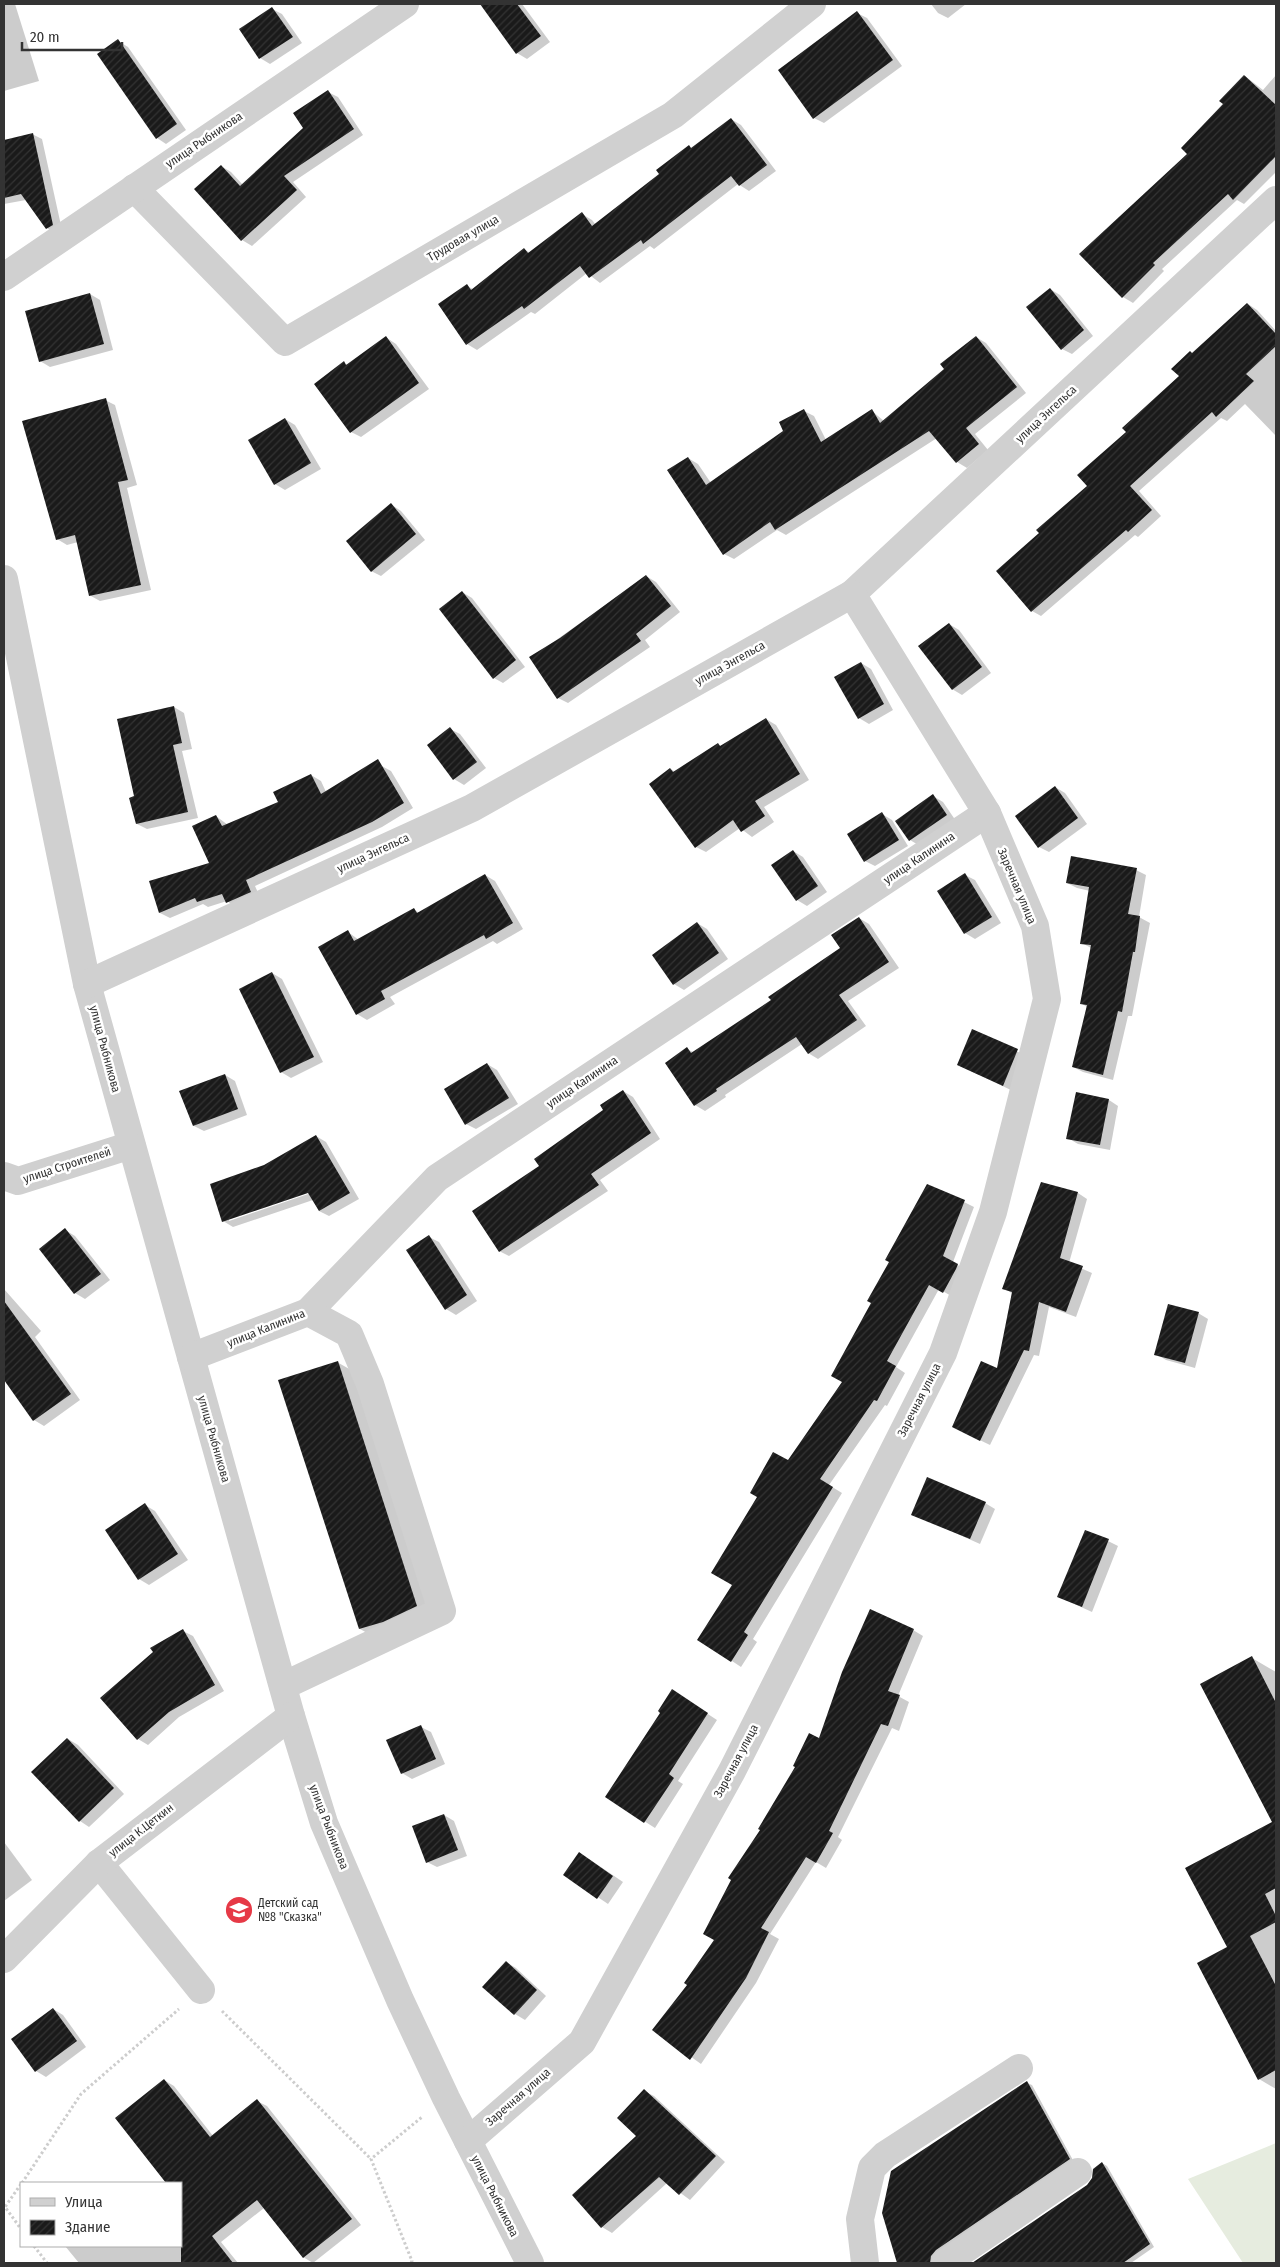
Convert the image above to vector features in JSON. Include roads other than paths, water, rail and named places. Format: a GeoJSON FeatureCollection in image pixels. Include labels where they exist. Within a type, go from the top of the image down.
{"type":"FeatureCollection","features":[{"type":"Feature","properties":{"kind":"street","name":"улица Рыбникова"},"geometry":{"type":"LineString","coordinates":[[4,277],[405,4]]}},
{"type":"Feature","properties":{"kind":"street","name":"Трудовая улица"},"geometry":{"type":"LineString","coordinates":[[134,188],[285,342],[674,115],[812,4]]}},
{"type":"Feature","properties":{"kind":"street","name":"улица Энгельса"},"geometry":{"type":"LineString","coordinates":[[88,984],[472,808],[852,594],[1276,200]]}},
{"type":"Feature","properties":{"kind":"street","name":"улица Рыбникова"},"geometry":{"type":"LineString","coordinates":[[4,579],[88,984],[283,1686],[324,1823],[400,2000],[446,2098],[530,2263]]}},
{"type":"Feature","properties":{"kind":"street","name":"Заречная улица"},"geometry":{"type":"LineString","coordinates":[[468,2141],[582,2042],[732,1771],[943,1353],[993,1212],[1047,999],[1035,926],[986,813],[852,594]]}},
{"type":"Feature","properties":{"kind":"street","name":"улица Калинина"},"geometry":{"type":"LineString","coordinates":[[191,1357],[308,1312],[437,1178],[986,813]]}},
{"type":"Feature","properties":{"kind":"street","name":"улица Строителей"},"geometry":{"type":"LineString","coordinates":[[9,1183],[122,1148],[132,1147]]}},
{"type":"Feature","properties":{"kind":"street"},"geometry":{"type":"LineString","coordinates":[[283,1686],[442,1611],[370,1384],[349,1334],[308,1312]]}},
{"type":"Feature","properties":{"kind":"street","name":"улица К.Цеткин"},"geometry":{"type":"LineString","coordinates":[[4,1959],[99,1863],[292,1716]]}},
{"type":"Feature","properties":{"kind":"street"},"geometry":{"type":"LineString","coordinates":[[99,1863],[201,1990]]}},
{"type":"Feature","properties":{"kind":"street"},"geometry":{"type":"LineString","coordinates":[[865,2263],[860,2219],[872,2168],[885,2154],[1020,2068]]}},
{"type":"Feature","properties":{"kind":"street"},"geometry":{"type":"LineString","coordinates":[[945,2263],[1078,2172]]}},
{"type":"Feature","properties":{"kind":"place","name":"Детский сад №8 \"Сказка\""},"geometry":{"type":"Point","coordinates":[239,1910]}}]}
